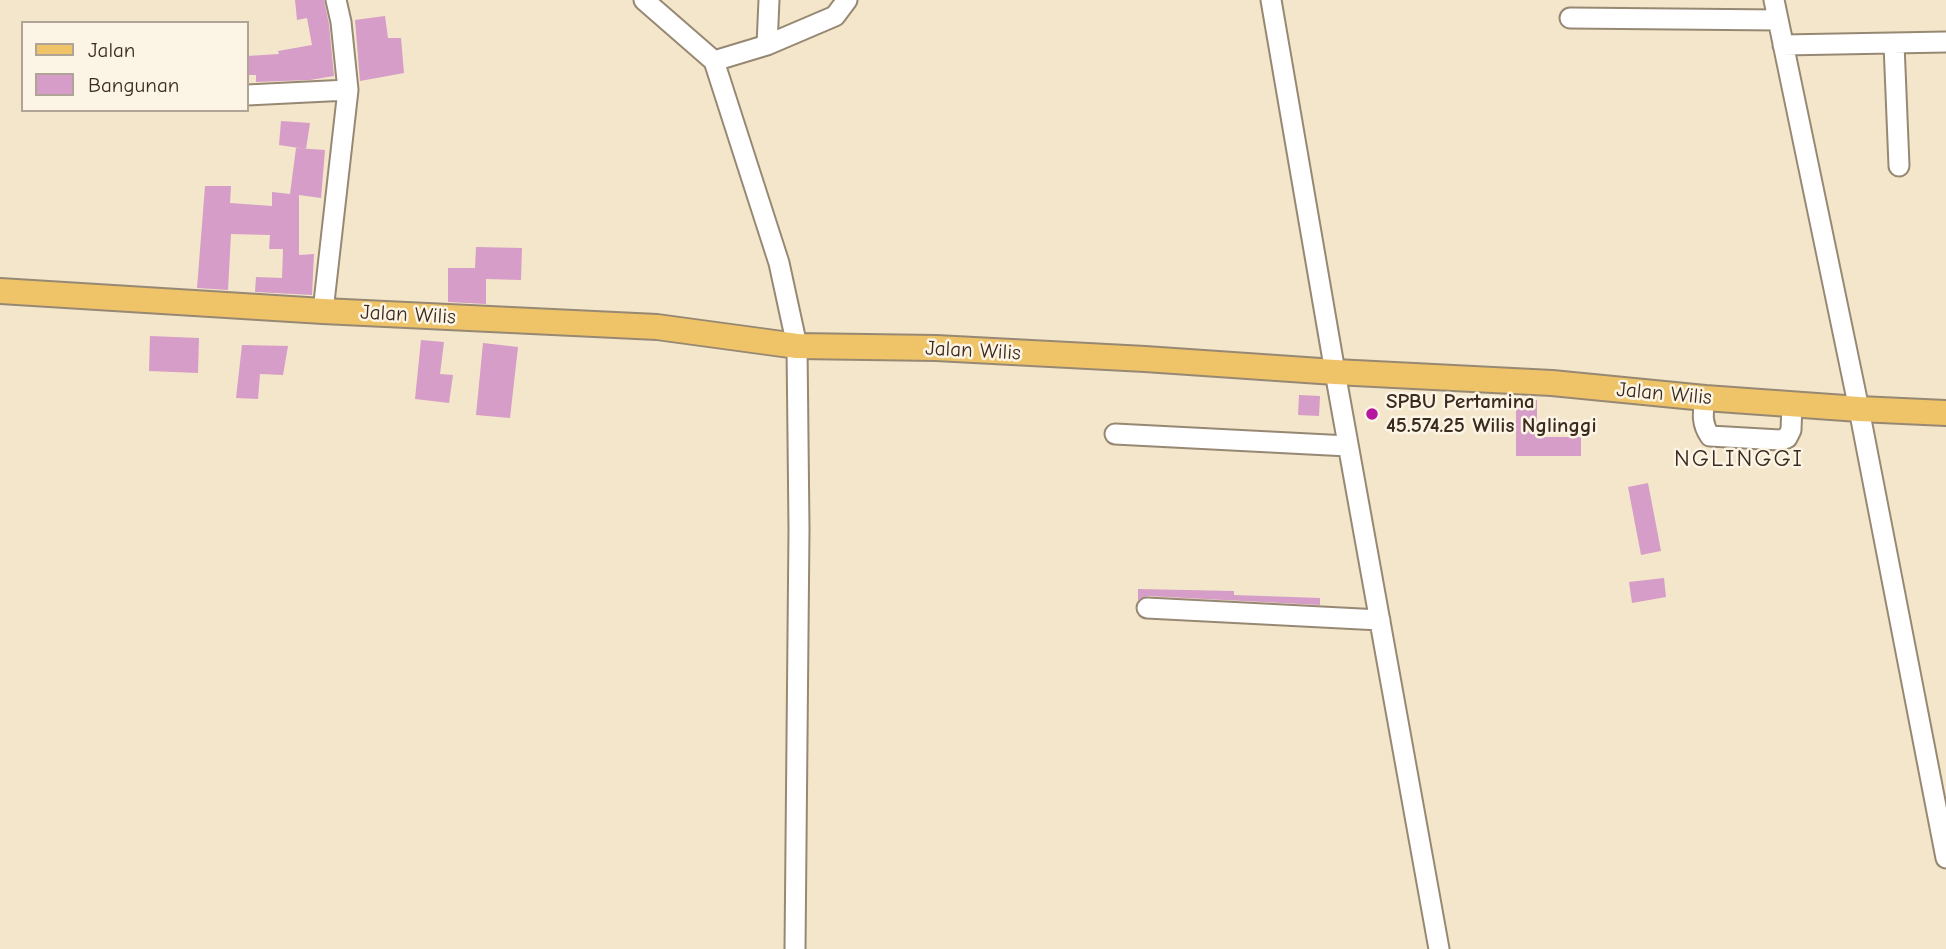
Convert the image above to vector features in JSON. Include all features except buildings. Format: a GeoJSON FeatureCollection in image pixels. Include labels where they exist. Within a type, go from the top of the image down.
{"type":"FeatureCollection","features":[{"type":"Feature","properties":{"kind":"main road","name":"Jalan Wilis"},"geometry":{"type":"LineString","coordinates":[[0,291],[323,311],[657,327],[797,346],[936,348],[1552,383],[1705,398],[1946,413]]}},
{"type":"Feature","properties":{"kind":"street"},"geometry":{"type":"LineString","coordinates":[[323,311],[348,90],[336,0]]}},
{"type":"Feature","properties":{"kind":"street"},"geometry":{"type":"LineString","coordinates":[[644,0],[714,61],[779,263],[797,346],[799,543],[795,949]]}},
{"type":"Feature","properties":{"kind":"street"},"geometry":{"type":"LineString","coordinates":[[767,45],[769,0]]}},
{"type":"Feature","properties":{"kind":"street"},"geometry":{"type":"LineString","coordinates":[[714,61],[767,45],[835,16],[847,0]]}},
{"type":"Feature","properties":{"kind":"street"},"geometry":{"type":"LineString","coordinates":[[1270,0],[1439,949]]}},
{"type":"Feature","properties":{"kind":"street"},"geometry":{"type":"LineString","coordinates":[[1773,0],[1859,409],[1946,858]]}},
{"type":"Feature","properties":{"kind":"street"},"geometry":{"type":"LineString","coordinates":[[1570,18],[1778,20]]}},
{"type":"Feature","properties":{"kind":"street"},"geometry":{"type":"LineString","coordinates":[[1783,46],[1946,42]]}},
{"type":"Feature","properties":{"kind":"street"},"geometry":{"type":"LineString","coordinates":[[1894,44],[1899,166]]}},
{"type":"Feature","properties":{"kind":"street"},"geometry":{"type":"LineString","coordinates":[[248,95],[348,90]]}},
{"type":"Feature","properties":{"kind":"street"},"geometry":{"type":"LineString","coordinates":[[1705,398],[1704,428],[1710,436],[1730,438],[1787,438],[1791,430],[1792,404]]}},
{"type":"Feature","properties":{"kind":"street"},"geometry":{"type":"LineString","coordinates":[[1115,434],[1348,446]]}},
{"type":"Feature","properties":{"kind":"street"},"geometry":{"type":"LineString","coordinates":[[1147,608],[1380,620]]}},
{"type":"Feature","properties":{"kind":"place","name":"SPBU Pertamina 45.574.25 Wilis Nglinggi"},"geometry":{"type":"Point","coordinates":[1372,414]}},
{"type":"Feature","properties":{"kind":"district","name":"NGLINGGI"},"geometry":{"type":"Point","coordinates":[1739,459]}}]}
